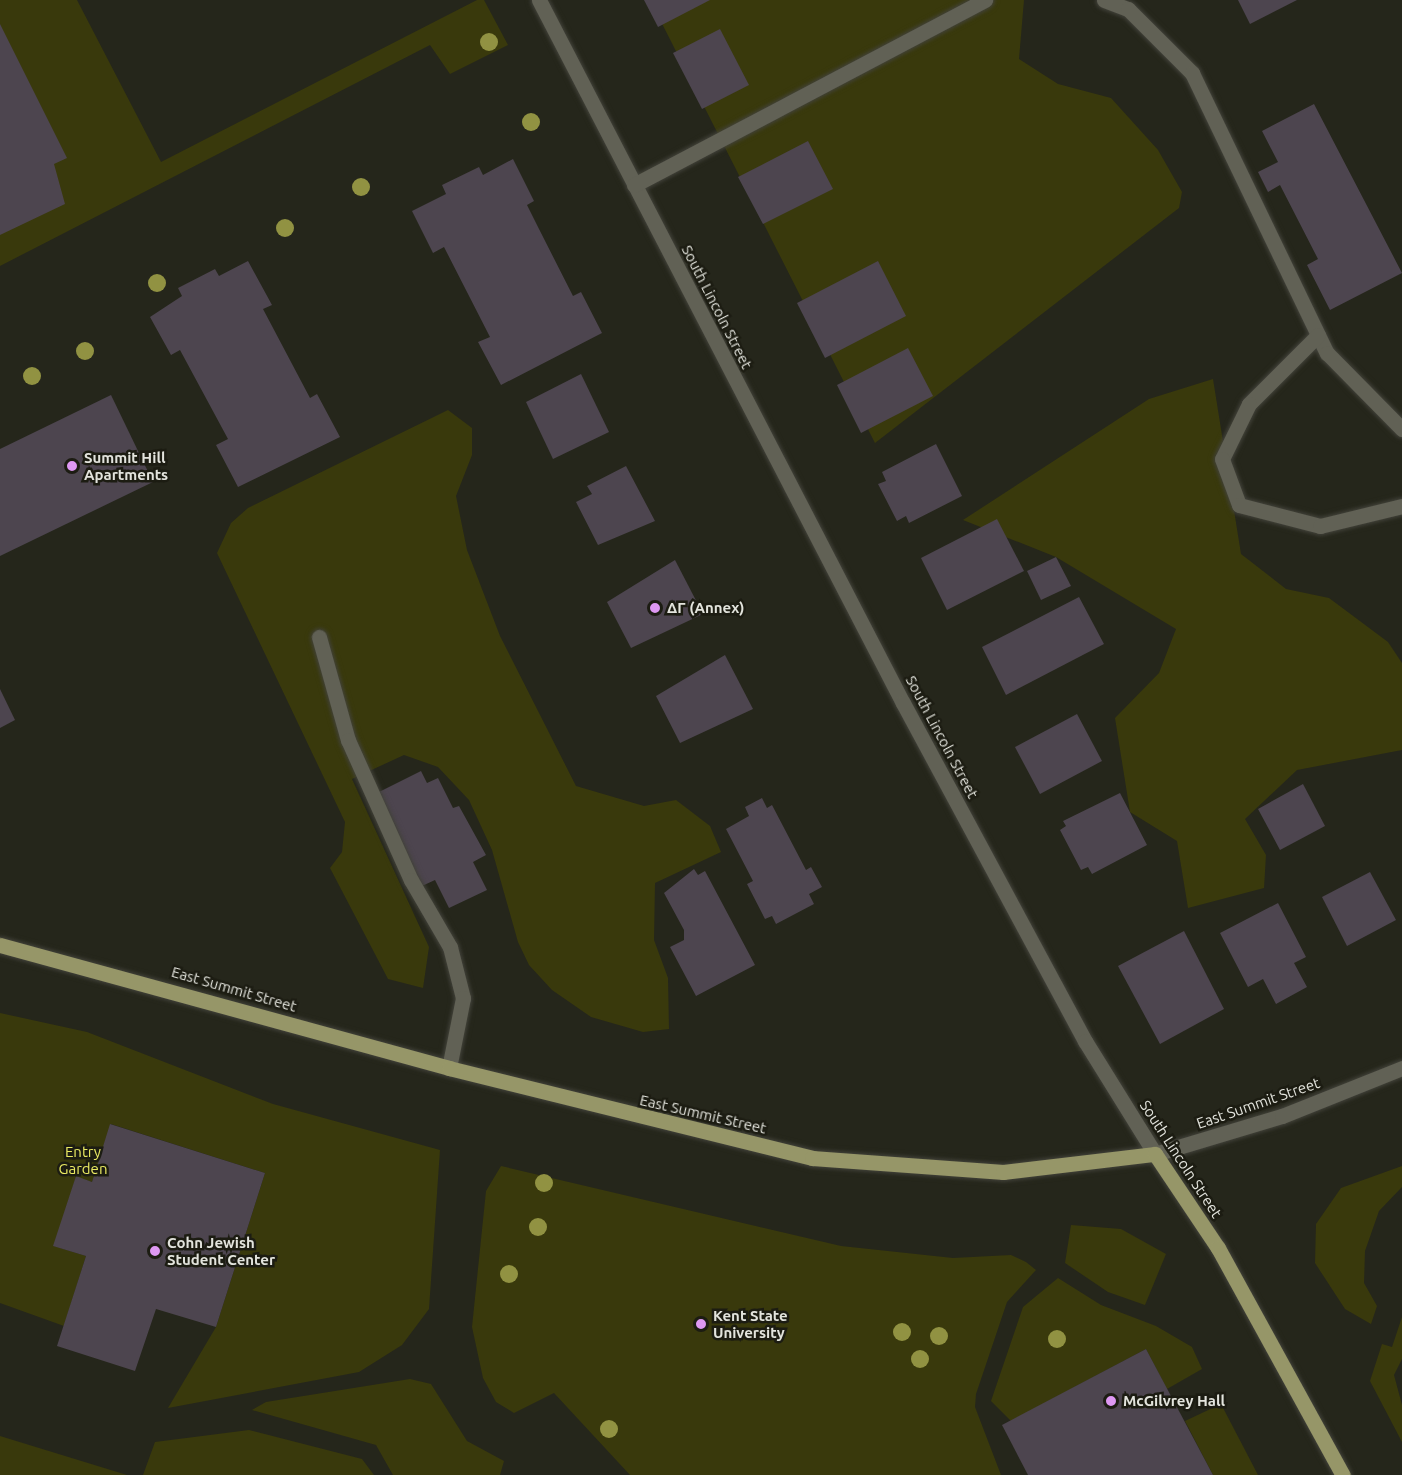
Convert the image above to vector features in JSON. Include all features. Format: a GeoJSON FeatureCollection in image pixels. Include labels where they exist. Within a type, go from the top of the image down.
{"type":"FeatureCollection","features":[{"type":"Feature","properties":{"kind":"main road","name":"East Summit Street"},"geometry":{"type":"LineString","coordinates":[[0,945],[692,1132],[868,1166],[1037,1171],[1155,1154]]}},
{"type":"Feature","properties":{"kind":"main road","name":"South Lincoln Street"},"geometry":{"type":"LineString","coordinates":[[1155,1154],[1218,1248],[1343,1475]]}},
{"type":"Feature","properties":{"kind":"street","name":"South Lincoln Street"},"geometry":{"type":"LineString","coordinates":[[539,0],[903,703],[1085,1041],[1155,1154]]}},
{"type":"Feature","properties":{"kind":"street"},"geometry":{"type":"LineString","coordinates":[[634,185],[986,0]]}},
{"type":"Feature","properties":{"kind":"street"},"geometry":{"type":"LineString","coordinates":[[1104,0],[1128,9],[1192,73],[1327,352],[1402,429]]}},
{"type":"Feature","properties":{"kind":"street"},"geometry":{"type":"LineString","coordinates":[[1318,335],[1249,404],[1222,459],[1239,505],[1320,526],[1402,506]]}},
{"type":"Feature","properties":{"kind":"street"},"geometry":{"type":"LineString","coordinates":[[319,637],[348,740],[411,880],[450,947],[463,998],[449,1068]]}},
{"type":"Feature","properties":{"kind":"street","name":"East Summit Street"},"geometry":{"type":"LineString","coordinates":[[1155,1154],[1282,1116],[1402,1068]]}},
{"type":"Feature","properties":{"kind":"green space"},"geometry":{"type":"Polygon","coordinates":[[[0,0],[77,0],[161,162],[477,0],[484,0],[508,45],[450,74],[430,45],[0,266],[0,0]]]}},
{"type":"Feature","properties":{"kind":"green space"},"geometry":{"type":"Polygon","coordinates":[[[650,0],[1024,0],[1019,59],[1058,84],[1111,98],[1158,150],[1182,192],[1179,208],[875,443],[650,0]]]}},
{"type":"Feature","properties":{"kind":"green space"},"geometry":{"type":"Polygon","coordinates":[[[1213,379],[1241,554],[1286,589],[1329,598],[1388,642],[1402,663],[1402,750],[1297,770],[1245,819],[1266,855],[1264,888],[1188,908],[1177,841],[1130,812],[1115,718],[1159,673],[1176,629],[1056,557],[963,520],[1149,399],[1213,379]]]}},
{"type":"Feature","properties":{"kind":"green space"},"geometry":{"type":"Polygon","coordinates":[[[448,410],[472,428],[472,455],[456,496],[467,550],[500,636],[576,786],[644,806],[676,800],[710,826],[721,852],[655,883],[654,940],[668,978],[669,1029],[643,1032],[591,1017],[552,990],[529,965],[518,942],[492,850],[469,800],[438,767],[404,755],[352,779],[429,947],[423,988],[388,979],[330,868],[342,852],[345,822],[217,553],[231,523],[248,508],[448,410]]]}},
{"type":"Feature","properties":{"kind":"green space","name":"Entry Garden"},"geometry":{"type":"Polygon","coordinates":[[[0,1013],[87,1032],[273,1104],[440,1150],[429,1309],[402,1345],[359,1372],[168,1408],[216,1327],[265,1173],[111,1124],[92,1182],[76,1177],[54,1246],[86,1256],[64,1326],[0,1303],[0,1013]]]}},
{"type":"Feature","properties":{"kind":"green space"},"geometry":{"type":"Polygon","coordinates":[[[501,1166],[841,1246],[953,1258],[1011,1255],[1026,1262],[1036,1270],[1007,1302],[976,1394],[975,1407],[1001,1475],[630,1475],[554,1393],[514,1413],[496,1402],[483,1378],[472,1327],[486,1191],[501,1166]]]}},
{"type":"Feature","properties":{"kind":"green space"},"geometry":{"type":"Polygon","coordinates":[[[1402,1166],[1402,1187],[1379,1211],[1365,1251],[1364,1283],[1377,1306],[1371,1324],[1345,1309],[1315,1263],[1316,1224],[1341,1188],[1402,1166]]]}},
{"type":"Feature","properties":{"kind":"green space"},"geometry":{"type":"Polygon","coordinates":[[[1071,1225],[1121,1229],[1166,1254],[1145,1305],[1108,1292],[1065,1263],[1071,1225]]]}},
{"type":"Feature","properties":{"kind":"green space"},"geometry":{"type":"Polygon","coordinates":[[[1058,1278],[1101,1305],[1156,1326],[1192,1347],[1202,1369],[1167,1389],[1146,1349],[1011,1421],[991,1401],[1023,1307],[1058,1278]]]}},
{"type":"Feature","properties":{"kind":"green space"},"geometry":{"type":"Polygon","coordinates":[[[1402,1317],[1402,1359],[1394,1375],[1402,1405],[1402,1442],[1370,1381],[1382,1344],[1392,1347],[1402,1317]]]}},
{"type":"Feature","properties":{"kind":"green space"},"geometry":{"type":"Polygon","coordinates":[[[410,1379],[431,1384],[467,1441],[504,1461],[500,1475],[393,1475],[376,1445],[252,1410],[266,1402],[410,1379]]]}},
{"type":"Feature","properties":{"kind":"green space"},"geometry":{"type":"Polygon","coordinates":[[[1221,1404],[1258,1475],[1213,1475],[1185,1421],[1221,1404]]]}},
{"type":"Feature","properties":{"kind":"green space"},"geometry":{"type":"Polygon","coordinates":[[[249,1430],[362,1459],[374,1475],[143,1475],[155,1442],[249,1430]]]}},
{"type":"Feature","properties":{"kind":"green space"},"geometry":{"type":"Polygon","coordinates":[[[0,1436],[127,1475],[0,1475],[0,1436]]]}},
{"type":"Feature","properties":{"kind":"building"},"geometry":{"type":"Polygon","coordinates":[[[644,0],[710,0],[658,27],[644,0]]]}},
{"type":"Feature","properties":{"kind":"building"},"geometry":{"type":"Polygon","coordinates":[[[1238,0],[1297,0],[1250,24],[1238,0]]]}},
{"type":"Feature","properties":{"kind":"building"},"geometry":{"type":"Polygon","coordinates":[[[0,24],[67,158],[54,164],[65,204],[0,235],[0,24]]]}},
{"type":"Feature","properties":{"kind":"building"},"geometry":{"type":"Polygon","coordinates":[[[720,29],[749,85],[702,109],[673,53],[720,29]]]}},
{"type":"Feature","properties":{"kind":"building"},"geometry":{"type":"Polygon","coordinates":[[[1314,104],[1402,273],[1330,310],[1307,265],[1318,259],[1280,185],[1268,192],[1258,172],[1278,162],[1262,131],[1314,104]]]}},
{"type":"Feature","properties":{"kind":"building"},"geometry":{"type":"Polygon","coordinates":[[[808,141],[833,189],[763,224],[738,177],[808,141]]]}},
{"type":"Feature","properties":{"kind":"building"},"geometry":{"type":"Polygon","coordinates":[[[513,159],[534,201],[527,205],[573,296],[581,292],[602,333],[501,385],[478,342],[490,337],[444,247],[433,253],[412,211],[446,194],[442,185],[479,167],[483,175],[513,159]]]}},
{"type":"Feature","properties":{"kind":"building"},"geometry":{"type":"Polygon","coordinates":[[[248,261],[272,305],[263,309],[310,398],[317,394],[340,437],[238,487],[216,445],[228,439],[180,350],[171,355],[150,317],[182,296],[178,288],[215,269],[219,276],[248,261]]]}},
{"type":"Feature","properties":{"kind":"building"},"geometry":{"type":"Polygon","coordinates":[[[878,261],[906,316],[825,358],[797,303],[878,261]]]}},
{"type":"Feature","properties":{"kind":"building"},"geometry":{"type":"Polygon","coordinates":[[[908,348],[933,396],[861,433],[837,385],[908,348]]]}},
{"type":"Feature","properties":{"kind":"building"},"geometry":{"type":"Polygon","coordinates":[[[581,374],[609,432],[553,459],[526,402],[581,374]]]}},
{"type":"Feature","properties":{"kind":"building","name":"Summit Hill Apartments"},"geometry":{"type":"Polygon","coordinates":[[[111,395],[153,482],[0,556],[0,449],[111,395]]]}},
{"type":"Feature","properties":{"kind":"building"},"geometry":{"type":"Polygon","coordinates":[[[936,444],[962,496],[909,523],[906,516],[897,521],[878,484],[886,481],[882,472],[936,444]]]}},
{"type":"Feature","properties":{"kind":"building"},"geometry":{"type":"Polygon","coordinates":[[[626,466],[655,521],[598,545],[576,502],[592,494],[587,486],[626,466]]]}},
{"type":"Feature","properties":{"kind":"building"},"geometry":{"type":"Polygon","coordinates":[[[997,519],[1024,571],[947,610],[921,558],[997,519]]]}},
{"type":"Feature","properties":{"kind":"building"},"geometry":{"type":"Polygon","coordinates":[[[1056,557],[1071,586],[1041,600],[1027,571],[1056,557]]]}},
{"type":"Feature","properties":{"kind":"building","name":"ΔΓ (Annex)"},"geometry":{"type":"Polygon","coordinates":[[[675,560],[703,614],[631,648],[607,602],[675,560]]]}},
{"type":"Feature","properties":{"kind":"building"},"geometry":{"type":"Polygon","coordinates":[[[1079,597],[1104,644],[1006,695],[982,647],[1079,597]]]}},
{"type":"Feature","properties":{"kind":"building"},"geometry":{"type":"Polygon","coordinates":[[[725,655],[753,709],[680,743],[656,696],[725,655]]]}},
{"type":"Feature","properties":{"kind":"building"},"geometry":{"type":"Polygon","coordinates":[[[0,689],[15,720],[0,728],[0,689]]]}},
{"type":"Feature","properties":{"kind":"building"},"geometry":{"type":"Polygon","coordinates":[[[1077,714],[1102,761],[1040,794],[1015,747],[1077,714]]]}},
{"type":"Feature","properties":{"kind":"building"},"geometry":{"type":"Polygon","coordinates":[[[421,771],[427,783],[438,778],[453,808],[459,806],[486,855],[473,862],[487,890],[449,908],[435,880],[422,886],[379,792],[421,771]]]}},
{"type":"Feature","properties":{"kind":"building"},"geometry":{"type":"Polygon","coordinates":[[[1303,784],[1325,826],[1280,850],[1258,809],[1303,784]]]}},
{"type":"Feature","properties":{"kind":"building"},"geometry":{"type":"Polygon","coordinates":[[[1120,793],[1147,845],[1092,874],[1088,867],[1081,870],[1060,830],[1066,826],[1063,821],[1120,793]]]}},
{"type":"Feature","properties":{"kind":"building"},"geometry":{"type":"Polygon","coordinates":[[[762,798],[767,808],[772,805],[806,870],[811,867],[822,887],[809,894],[814,904],[776,924],[772,916],[765,919],[747,884],[753,881],[726,829],[749,816],[745,807],[762,798]]]}},
{"type":"Feature","properties":{"kind":"building"},"geometry":{"type":"Polygon","coordinates":[[[694,869],[698,875],[705,871],[755,965],[696,996],[670,947],[684,940],[684,930],[664,893],[694,869]]]}},
{"type":"Feature","properties":{"kind":"building"},"geometry":{"type":"Polygon","coordinates":[[[1370,872],[1396,920],[1347,946],[1322,897],[1370,872]]]}},
{"type":"Feature","properties":{"kind":"building"},"geometry":{"type":"Polygon","coordinates":[[[1278,903],[1306,957],[1294,963],[1307,987],[1276,1004],[1263,979],[1248,987],[1220,933],[1278,903]]]}},
{"type":"Feature","properties":{"kind":"building"},"geometry":{"type":"Polygon","coordinates":[[[1184,931],[1224,1009],[1160,1044],[1118,966],[1184,931]]]}},
{"type":"Feature","properties":{"kind":"building","name":"Cohn Jewish Student Center"},"geometry":{"type":"Polygon","coordinates":[[[110,1124],[265,1173],[216,1327],[156,1309],[135,1371],[57,1346],[86,1256],[53,1246],[76,1176],[92,1182],[110,1124]]]}},
{"type":"Feature","properties":{"kind":"building","name":"McGilvrey Hall"},"geometry":{"type":"Polygon","coordinates":[[[1146,1349],[1213,1475],[1028,1475],[1002,1425],[1146,1349]]]}},
{"type":"Feature","properties":{"kind":"place","name":"Summit Hill Apartments"},"geometry":{"type":"Point","coordinates":[72,466]}},
{"type":"Feature","properties":{"kind":"place","name":"ΔΓ (Annex)"},"geometry":{"type":"Point","coordinates":[655,608]}},
{"type":"Feature","properties":{"kind":"place","name":"Cohn Jewish Student Center"},"geometry":{"type":"Point","coordinates":[155,1251]}},
{"type":"Feature","properties":{"kind":"place","name":"Kent State University"},"geometry":{"type":"Point","coordinates":[701,1324]}},
{"type":"Feature","properties":{"kind":"place","name":"McGilvrey Hall"},"geometry":{"type":"Point","coordinates":[1111,1401]}}]}
